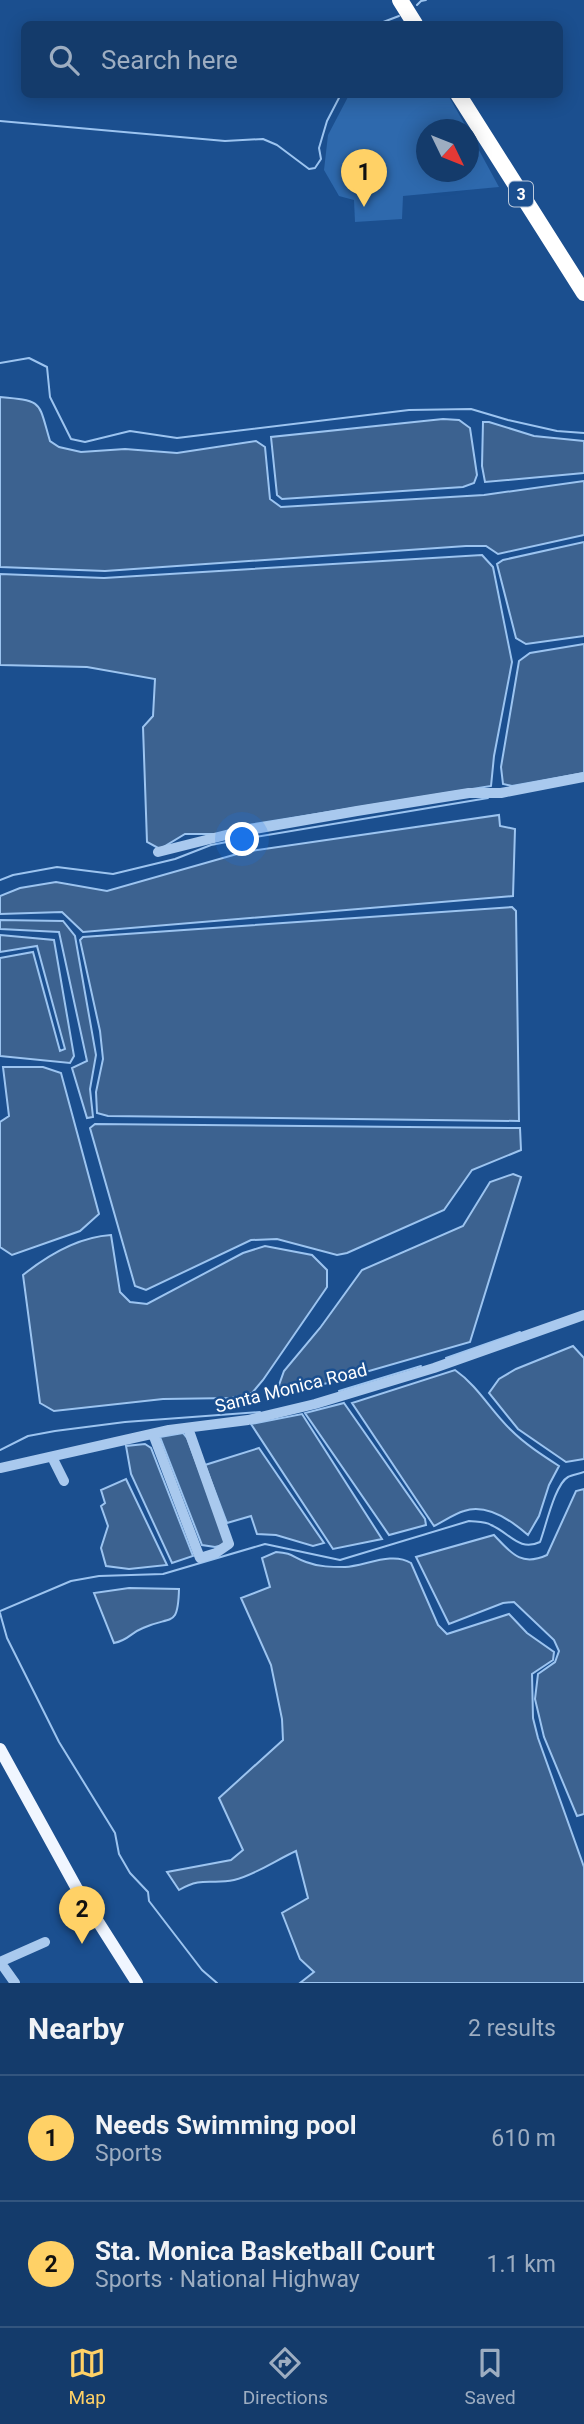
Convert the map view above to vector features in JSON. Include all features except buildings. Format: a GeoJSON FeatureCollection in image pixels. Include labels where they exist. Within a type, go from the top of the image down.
{"type":"FeatureCollection","features":[{"type":"Feature","properties":{"kind":"highway"},"geometry":{"type":"LineString","coordinates":[[400,0],[413,21]]}},
{"type":"Feature","properties":{"kind":"highway","name":"3"},"geometry":{"type":"LineString","coordinates":[[461,98],[584,293]]}},
{"type":"Feature","properties":{"kind":"main road"},"geometry":{"type":"LineString","coordinates":[[0,1749],[76,1887],[137,1983]]}},
{"type":"Feature","properties":{"kind":"street"},"geometry":{"type":"LineString","coordinates":[[158,852],[238,832],[469,793],[501,793],[584,777]]}},
{"type":"Feature","properties":{"kind":"street","name":"Santa Monica Road"},"geometry":{"type":"LineString","coordinates":[[0,1468],[153,1434],[248,1420],[315,1404],[434,1368],[584,1315]]}},
{"type":"Feature","properties":{"kind":"street"},"geometry":{"type":"LineString","coordinates":[[153,1434],[200,1558],[216,1553],[229,1544],[188,1428]]}},
{"type":"Feature","properties":{"kind":"street"},"geometry":{"type":"LineString","coordinates":[[52,1457],[64,1481]]}},
{"type":"Feature","properties":{"kind":"street"},"geometry":{"type":"LineString","coordinates":[[15,1983],[0,1962],[45,1942]]}},
{"type":"Feature","properties":{"kind":"shaded area"},"geometry":{"type":"Polygon","coordinates":[[[347,98],[450,98],[462,119],[416,119],[416,182],[479,182],[479,150],[499,187],[403,196],[402,219],[355,222],[354,200],[339,196],[324,170],[328,135],[347,98]]]}},
{"type":"Feature","properties":{"kind":"shaded area"},"geometry":{"type":"Polygon","coordinates":[[[0,397],[32,402],[41,411],[50,441],[59,447],[81,452],[125,449],[177,453],[256,441],[265,447],[270,499],[281,507],[484,495],[584,481],[584,535],[498,554],[486,546],[466,546],[105,571],[0,567],[0,397]]]}},
{"type":"Feature","properties":{"kind":"shaded area"},"geometry":{"type":"Polygon","coordinates":[[[443,419],[459,420],[470,428],[477,475],[474,483],[463,487],[282,499],[277,495],[271,437],[443,419]]]}},
{"type":"Feature","properties":{"kind":"shaded area"},"geometry":{"type":"Polygon","coordinates":[[[483,422],[534,436],[584,441],[584,473],[485,482],[482,466],[483,422]]]}},
{"type":"Feature","properties":{"kind":"shaded area"},"geometry":{"type":"Polygon","coordinates":[[[584,542],[584,636],[526,644],[516,638],[497,564],[503,560],[584,542]]]}},
{"type":"Feature","properties":{"kind":"shaded area"},"geometry":{"type":"Polygon","coordinates":[[[482,555],[493,567],[512,662],[491,786],[236,827],[221,834],[185,834],[160,849],[147,842],[143,727],[153,716],[155,679],[87,667],[0,665],[0,574],[104,578],[482,555]]]}},
{"type":"Feature","properties":{"kind":"shaded area"},"geometry":{"type":"Polygon","coordinates":[[[584,644],[584,773],[512,786],[503,784],[501,767],[519,661],[530,653],[584,644]]]}},
{"type":"Feature","properties":{"kind":"shaded area"},"geometry":{"type":"Polygon","coordinates":[[[499,815],[500,826],[515,829],[513,896],[83,932],[62,912],[0,914],[0,896],[20,888],[56,882],[107,891],[244,852],[499,815]]]}},
{"type":"Feature","properties":{"kind":"shaded area"},"geometry":{"type":"Polygon","coordinates":[[[512,907],[516,911],[519,1121],[108,1116],[97,1113],[96,1092],[103,1059],[100,1031],[80,940],[83,937],[512,907]]]}},
{"type":"Feature","properties":{"kind":"shaded area"},"geometry":{"type":"Polygon","coordinates":[[[0,920],[63,921],[75,936],[96,1055],[90,1089],[93,1117],[87,1118],[72,1068],[87,1061],[59,932],[0,929],[0,920]]]}},
{"type":"Feature","properties":{"kind":"shaded area"},"geometry":{"type":"Polygon","coordinates":[[[0,935],[54,940],[74,1056],[70,1063],[0,1056],[0,958],[33,952],[60,1051],[65,1049],[37,946],[0,952],[0,935]]]}},
{"type":"Feature","properties":{"kind":"shaded area"},"geometry":{"type":"Polygon","coordinates":[[[3,1067],[43,1067],[61,1073],[99,1214],[80,1231],[12,1255],[0,1247],[0,1122],[9,1116],[3,1067]]]}},
{"type":"Feature","properties":{"kind":"shaded area"},"geometry":{"type":"Polygon","coordinates":[[[95,1124],[520,1128],[521,1150],[472,1170],[444,1210],[347,1253],[337,1255],[277,1239],[251,1240],[146,1290],[135,1286],[90,1128],[95,1124]]]}},
{"type":"Feature","properties":{"kind":"shaded area"},"geometry":{"type":"Polygon","coordinates":[[[513,1174],[521,1177],[470,1342],[303,1390],[285,1390],[279,1385],[284,1371],[320,1328],[362,1270],[463,1226],[490,1182],[513,1174]]]}},
{"type":"Feature","properties":{"kind":"shaded area"},"geometry":{"type":"Polygon","coordinates":[[[111,1235],[120,1292],[130,1302],[147,1304],[243,1253],[265,1246],[312,1255],[327,1270],[327,1287],[252,1393],[232,1398],[163,1399],[54,1411],[40,1403],[23,1275],[64,1248],[87,1239],[111,1235]]]}},
{"type":"Feature","properties":{"kind":"shaded area"},"geometry":{"type":"Polygon","coordinates":[[[573,1346],[584,1358],[584,1459],[566,1462],[518,1429],[489,1393],[499,1379],[516,1369],[573,1346]]]}},
{"type":"Feature","properties":{"kind":"shaded area"},"geometry":{"type":"Polygon","coordinates":[[[455,1370],[471,1383],[516,1435],[559,1466],[549,1485],[539,1516],[528,1535],[507,1519],[481,1509],[460,1512],[434,1526],[352,1403],[455,1370]]]}},
{"type":"Feature","properties":{"kind":"shaded area"},"geometry":{"type":"Polygon","coordinates":[[[344,1403],[425,1519],[426,1525],[389,1535],[305,1413],[344,1403]]]}},
{"type":"Feature","properties":{"kind":"shaded area"},"geometry":{"type":"Polygon","coordinates":[[[302,1414],[382,1539],[333,1549],[251,1424],[302,1414]]]}},
{"type":"Feature","properties":{"kind":"shaded area"},"geometry":{"type":"Polygon","coordinates":[[[183,1433],[227,1544],[215,1547],[202,1545],[160,1437],[183,1433]]]}},
{"type":"Feature","properties":{"kind":"shaded area"},"geometry":{"type":"Polygon","coordinates":[[[145,1444],[151,1448],[193,1556],[172,1563],[131,1474],[126,1446],[145,1444]]]}},
{"type":"Feature","properties":{"kind":"shaded area"},"geometry":{"type":"Polygon","coordinates":[[[259,1448],[324,1543],[313,1546],[276,1535],[257,1534],[251,1516],[227,1523],[205,1465],[259,1448]]]}},
{"type":"Feature","properties":{"kind":"shaded area"},"geometry":{"type":"Polygon","coordinates":[[[126,1479],[167,1565],[129,1569],[106,1566],[101,1548],[108,1526],[101,1506],[105,1503],[101,1490],[126,1479]]]}},
{"type":"Feature","properties":{"kind":"shaded area"},"geometry":{"type":"Polygon","coordinates":[[[584,1489],[584,1814],[577,1816],[544,1737],[535,1699],[538,1674],[555,1662],[559,1651],[554,1640],[514,1602],[503,1603],[449,1624],[416,1557],[494,1535],[511,1552],[523,1559],[547,1555],[576,1491],[584,1489]]]}},
{"type":"Feature","properties":{"kind":"shaded area"},"geometry":{"type":"Polygon","coordinates":[[[276,1552],[289,1554],[311,1564],[330,1567],[353,1566],[395,1558],[404,1560],[411,1563],[438,1625],[447,1634],[509,1614],[527,1633],[554,1652],[553,1660],[532,1674],[533,1718],[584,1867],[584,1983],[300,1983],[314,1972],[300,1959],[282,1913],[308,1898],[296,1851],[242,1878],[194,1883],[179,1890],[167,1872],[231,1860],[243,1850],[219,1798],[283,1740],[282,1719],[271,1665],[241,1598],[270,1587],[262,1558],[276,1552]]]}},
{"type":"Feature","properties":{"kind":"shaded area"},"geometry":{"type":"Polygon","coordinates":[[[129,1588],[179,1589],[177,1610],[171,1619],[143,1628],[114,1643],[94,1593],[129,1588]]]}},
{"type":"Feature","properties":{"kind":"waterway"},"geometry":{"type":"LineString","coordinates":[[417,5],[426,0]]}},
{"type":"Feature","properties":{"kind":"waterway"},"geometry":{"type":"LineString","coordinates":[[386,21],[399,16]]}},
{"type":"Feature","properties":{"kind":"waterway"},"geometry":{"type":"LineString","coordinates":[[0,121],[225,141],[263,139],[277,145],[309,169],[315,168],[321,159],[319,148],[327,121],[339,98]]}},
{"type":"Feature","properties":{"kind":"waterway"},"geometry":{"type":"LineString","coordinates":[[0,363],[29,358],[47,367],[50,397],[71,439],[85,442],[130,431],[177,438],[409,410],[471,409],[557,431],[584,433]]}},
{"type":"Feature","properties":{"kind":"waterway"},"geometry":{"type":"LineString","coordinates":[[0,880],[57,867],[113,874],[175,859],[211,845],[488,798]]}},
{"type":"Feature","properties":{"kind":"waterway"},"geometry":{"type":"LineString","coordinates":[[446,1358],[520,1332]]}},
{"type":"Feature","properties":{"kind":"waterway"},"geometry":{"type":"LineString","coordinates":[[339,1391],[421,1366]]}},
{"type":"Feature","properties":{"kind":"waterway"},"geometry":{"type":"LineString","coordinates":[[0,1450],[28,1436],[55,1431],[125,1422],[260,1412]]}},
{"type":"Feature","properties":{"kind":"waterway"},"geometry":{"type":"LineString","coordinates":[[0,1611],[71,1581],[99,1576],[163,1574],[265,1544],[340,1560],[469,1521],[489,1524],[520,1543],[533,1544],[540,1542],[555,1496],[563,1481],[584,1472]]}},
{"type":"Feature","properties":{"kind":"waterway"},"geometry":{"type":"LineString","coordinates":[[0,1613],[7,1638],[59,1742],[115,1833],[119,1854],[130,1873],[148,1892],[149,1901],[202,1970],[217,1983]]}},
{"type":"Feature","properties":{"kind":"place","name":"Needs Swimming pool"},"geometry":{"type":"Point","coordinates":[364,207]}},
{"type":"Feature","properties":{"kind":"place","name":"Sta. Monica Basketball Court"},"geometry":{"type":"Point","coordinates":[82,1944]}}]}
